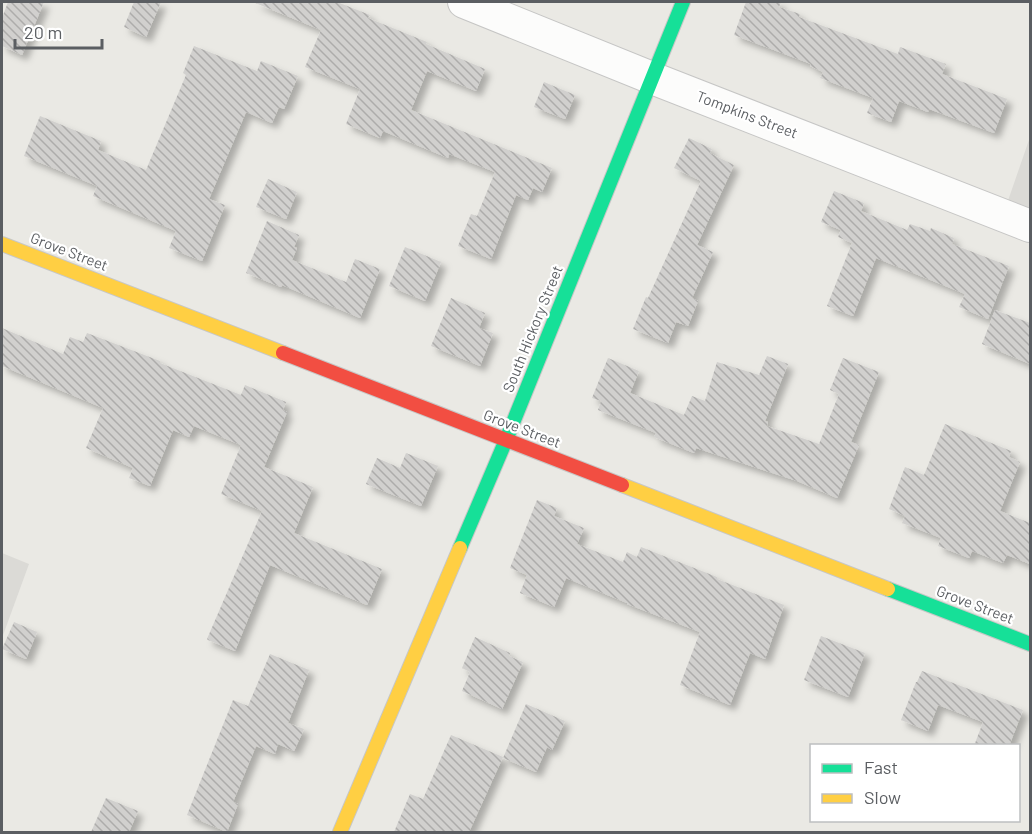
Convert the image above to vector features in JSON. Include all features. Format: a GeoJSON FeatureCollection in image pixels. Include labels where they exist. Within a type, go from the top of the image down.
{"type":"FeatureCollection","features":[{"type":"Feature","properties":{"kind":"street","name":"Tompkins Street"},"geometry":{"type":"LineString","coordinates":[[464,2],[1030,226]]}},
{"type":"Feature","properties":{"kind":"street","name":"South Hickory Street"},"geometry":{"type":"LineString","coordinates":[[340,832],[506,440],[683,2]]}},
{"type":"Feature","properties":{"kind":"street","name":"Grove Street"},"geometry":{"type":"LineString","coordinates":[[2,244],[1030,644]]}},
{"type":"Feature","properties":{"kind":"shaded area"},"geometry":{"type":"Polygon","coordinates":[[[1030,137],[1030,226],[1003,215],[1030,137]]]}},
{"type":"Feature","properties":{"kind":"shaded area"},"geometry":{"type":"Polygon","coordinates":[[[2,553],[29,564],[2,638],[2,553]]]}},
{"type":"Feature","properties":{"kind":"building"},"geometry":{"type":"Polygon","coordinates":[[[8,2],[44,2],[22,55],[2,46],[2,18],[8,2]]]}},
{"type":"Feature","properties":{"kind":"building"},"geometry":{"type":"Polygon","coordinates":[[[134,2],[161,2],[146,37],[124,27],[134,2]]]}},
{"type":"Feature","properties":{"kind":"building"},"geometry":{"type":"Polygon","coordinates":[[[253,2],[337,2],[485,69],[476,91],[427,71],[411,110],[552,168],[542,192],[533,188],[528,200],[516,195],[491,259],[458,246],[471,214],[477,216],[495,172],[449,154],[448,158],[383,131],[380,138],[346,124],[360,89],[305,67],[321,30],[253,2]]]}},
{"type":"Feature","properties":{"kind":"building"},"geometry":{"type":"Polygon","coordinates":[[[746,2],[781,2],[779,7],[800,14],[799,17],[898,54],[900,47],[946,64],[942,74],[1007,99],[994,133],[929,109],[928,112],[899,101],[891,122],[867,113],[873,98],[820,78],[823,72],[810,66],[811,64],[734,35],[746,2]]]}},
{"type":"Feature","properties":{"kind":"building"},"geometry":{"type":"Polygon","coordinates":[[[194,46],[257,71],[261,61],[298,76],[284,109],[279,107],[272,123],[246,112],[209,199],[225,205],[202,261],[169,248],[176,231],[93,196],[97,186],[24,156],[40,116],[101,141],[98,150],[146,170],[186,75],[183,73],[194,46]]]}},
{"type":"Feature","properties":{"kind":"building"},"geometry":{"type":"Polygon","coordinates":[[[544,82],[575,95],[565,119],[534,107],[544,82]]]}},
{"type":"Feature","properties":{"kind":"building"},"geometry":{"type":"Polygon","coordinates":[[[689,138],[712,149],[710,153],[734,165],[697,245],[713,252],[692,298],[698,301],[688,326],[676,322],[668,343],[633,329],[701,181],[674,168],[689,138]]]}},
{"type":"Feature","properties":{"kind":"building"},"geometry":{"type":"Polygon","coordinates":[[[268,179],[297,192],[286,219],[256,207],[268,179]]]}},
{"type":"Feature","properties":{"kind":"building"},"geometry":{"type":"Polygon","coordinates":[[[834,191],[864,203],[861,211],[907,230],[910,224],[930,231],[931,228],[954,238],[952,244],[1009,266],[988,319],[959,307],[965,294],[876,258],[853,316],[827,306],[852,243],[838,237],[841,230],[821,222],[834,191]]]}},
{"type":"Feature","properties":{"kind":"building"},"geometry":{"type":"Polygon","coordinates":[[[267,221],[299,235],[292,260],[346,282],[355,259],[380,269],[360,318],[282,285],[281,287],[246,273],[267,221]]]}},
{"type":"Feature","properties":{"kind":"building"},"geometry":{"type":"Polygon","coordinates":[[[405,247],[441,262],[425,301],[389,286],[405,247]]]}},
{"type":"Feature","properties":{"kind":"building"},"geometry":{"type":"Polygon","coordinates":[[[451,298],[485,313],[479,328],[493,333],[480,366],[431,346],[451,298]]]}},
{"type":"Feature","properties":{"kind":"building"},"geometry":{"type":"Polygon","coordinates":[[[995,310],[1030,323],[1030,364],[982,344],[995,310]]]}},
{"type":"Feature","properties":{"kind":"building"},"geometry":{"type":"Polygon","coordinates":[[[2,328],[63,354],[70,337],[83,342],[87,333],[241,395],[245,385],[286,402],[283,410],[287,412],[264,467],[313,487],[294,533],[382,569],[367,605],[270,565],[235,651],[208,640],[262,511],[221,494],[241,445],[194,426],[189,437],[173,430],[150,486],[129,478],[133,468],[86,448],[103,408],[2,366],[2,328]]]}},
{"type":"Feature","properties":{"kind":"building"},"geometry":{"type":"Polygon","coordinates":[[[767,356],[788,364],[765,421],[768,422],[767,426],[819,444],[839,394],[830,390],[843,358],[879,372],[851,442],[859,445],[837,498],[797,481],[696,448],[694,453],[654,437],[656,433],[598,410],[601,401],[592,398],[608,358],[639,371],[630,393],[684,415],[692,396],[705,401],[717,362],[759,375],[767,356]]]}},
{"type":"Feature","properties":{"kind":"building"},"geometry":{"type":"Polygon","coordinates":[[[945,424],[1011,451],[1009,457],[1020,462],[1000,511],[1030,523],[1030,564],[1007,555],[1003,563],[972,551],[969,558],[938,546],[941,538],[902,523],[905,516],[889,509],[905,467],[924,475],[945,424]]]}},
{"type":"Feature","properties":{"kind":"building"},"geometry":{"type":"Polygon","coordinates":[[[406,453],[438,466],[421,506],[366,484],[377,458],[400,468],[406,453]]]}},
{"type":"Feature","properties":{"kind":"building"},"geometry":{"type":"Polygon","coordinates":[[[537,500],[557,508],[554,516],[584,528],[577,544],[623,562],[627,552],[637,557],[641,547],[784,605],[765,659],[750,653],[730,705],[680,685],[700,632],[566,578],[554,607],[520,593],[527,575],[510,568],[537,500]]]}},
{"type":"Feature","properties":{"kind":"building"},"geometry":{"type":"Polygon","coordinates":[[[14,622],[37,632],[26,659],[2,649],[14,622]]]}},
{"type":"Feature","properties":{"kind":"building"},"geometry":{"type":"Polygon","coordinates":[[[821,636],[865,653],[848,697],[804,680],[821,636]]]}},
{"type":"Feature","properties":{"kind":"building"},"geometry":{"type":"Polygon","coordinates":[[[475,637],[510,653],[509,656],[523,662],[502,709],[462,691],[470,672],[462,668],[475,637]]]}},
{"type":"Feature","properties":{"kind":"building"},"geometry":{"type":"Polygon","coordinates":[[[270,654],[309,670],[288,723],[304,729],[294,751],[278,744],[275,754],[256,746],[233,802],[238,804],[227,832],[187,815],[233,700],[248,706],[270,654]]]}},
{"type":"Feature","properties":{"kind":"building"},"geometry":{"type":"Polygon","coordinates":[[[922,671],[1023,710],[1010,744],[975,744],[983,722],[938,705],[928,731],[901,720],[922,671]]]}},
{"type":"Feature","properties":{"kind":"building"},"geometry":{"type":"Polygon","coordinates":[[[526,704],[565,721],[552,750],[547,747],[536,772],[503,758],[526,704]]]}},
{"type":"Feature","properties":{"kind":"building"},"geometry":{"type":"Polygon","coordinates":[[[451,735],[503,757],[469,832],[394,832],[410,794],[423,799],[451,735]]]}},
{"type":"Feature","properties":{"kind":"building"},"geometry":{"type":"Polygon","coordinates":[[[106,798],[138,811],[129,832],[91,832],[106,798]]]}},
{"type":"Feature","properties":{"kind":"traffic: fast"},"geometry":{"type":"LineString","coordinates":[[460,548],[683,2]]}},
{"type":"Feature","properties":{"kind":"traffic: fast"},"geometry":{"type":"LineString","coordinates":[[888,589],[1030,644]]}},
{"type":"Feature","properties":{"kind":"traffic: slow"},"geometry":{"type":"LineString","coordinates":[[2,244],[283,353]]}},
{"type":"Feature","properties":{"kind":"traffic: slow"},"geometry":{"type":"LineString","coordinates":[[622,485],[888,589]]}},
{"type":"Feature","properties":{"kind":"traffic: slow"},"geometry":{"type":"LineString","coordinates":[[340,832],[460,548]]}},
{"type":"Feature","properties":{"kind":"traffic: jam"},"geometry":{"type":"LineString","coordinates":[[283,353],[622,485]]}}]}
